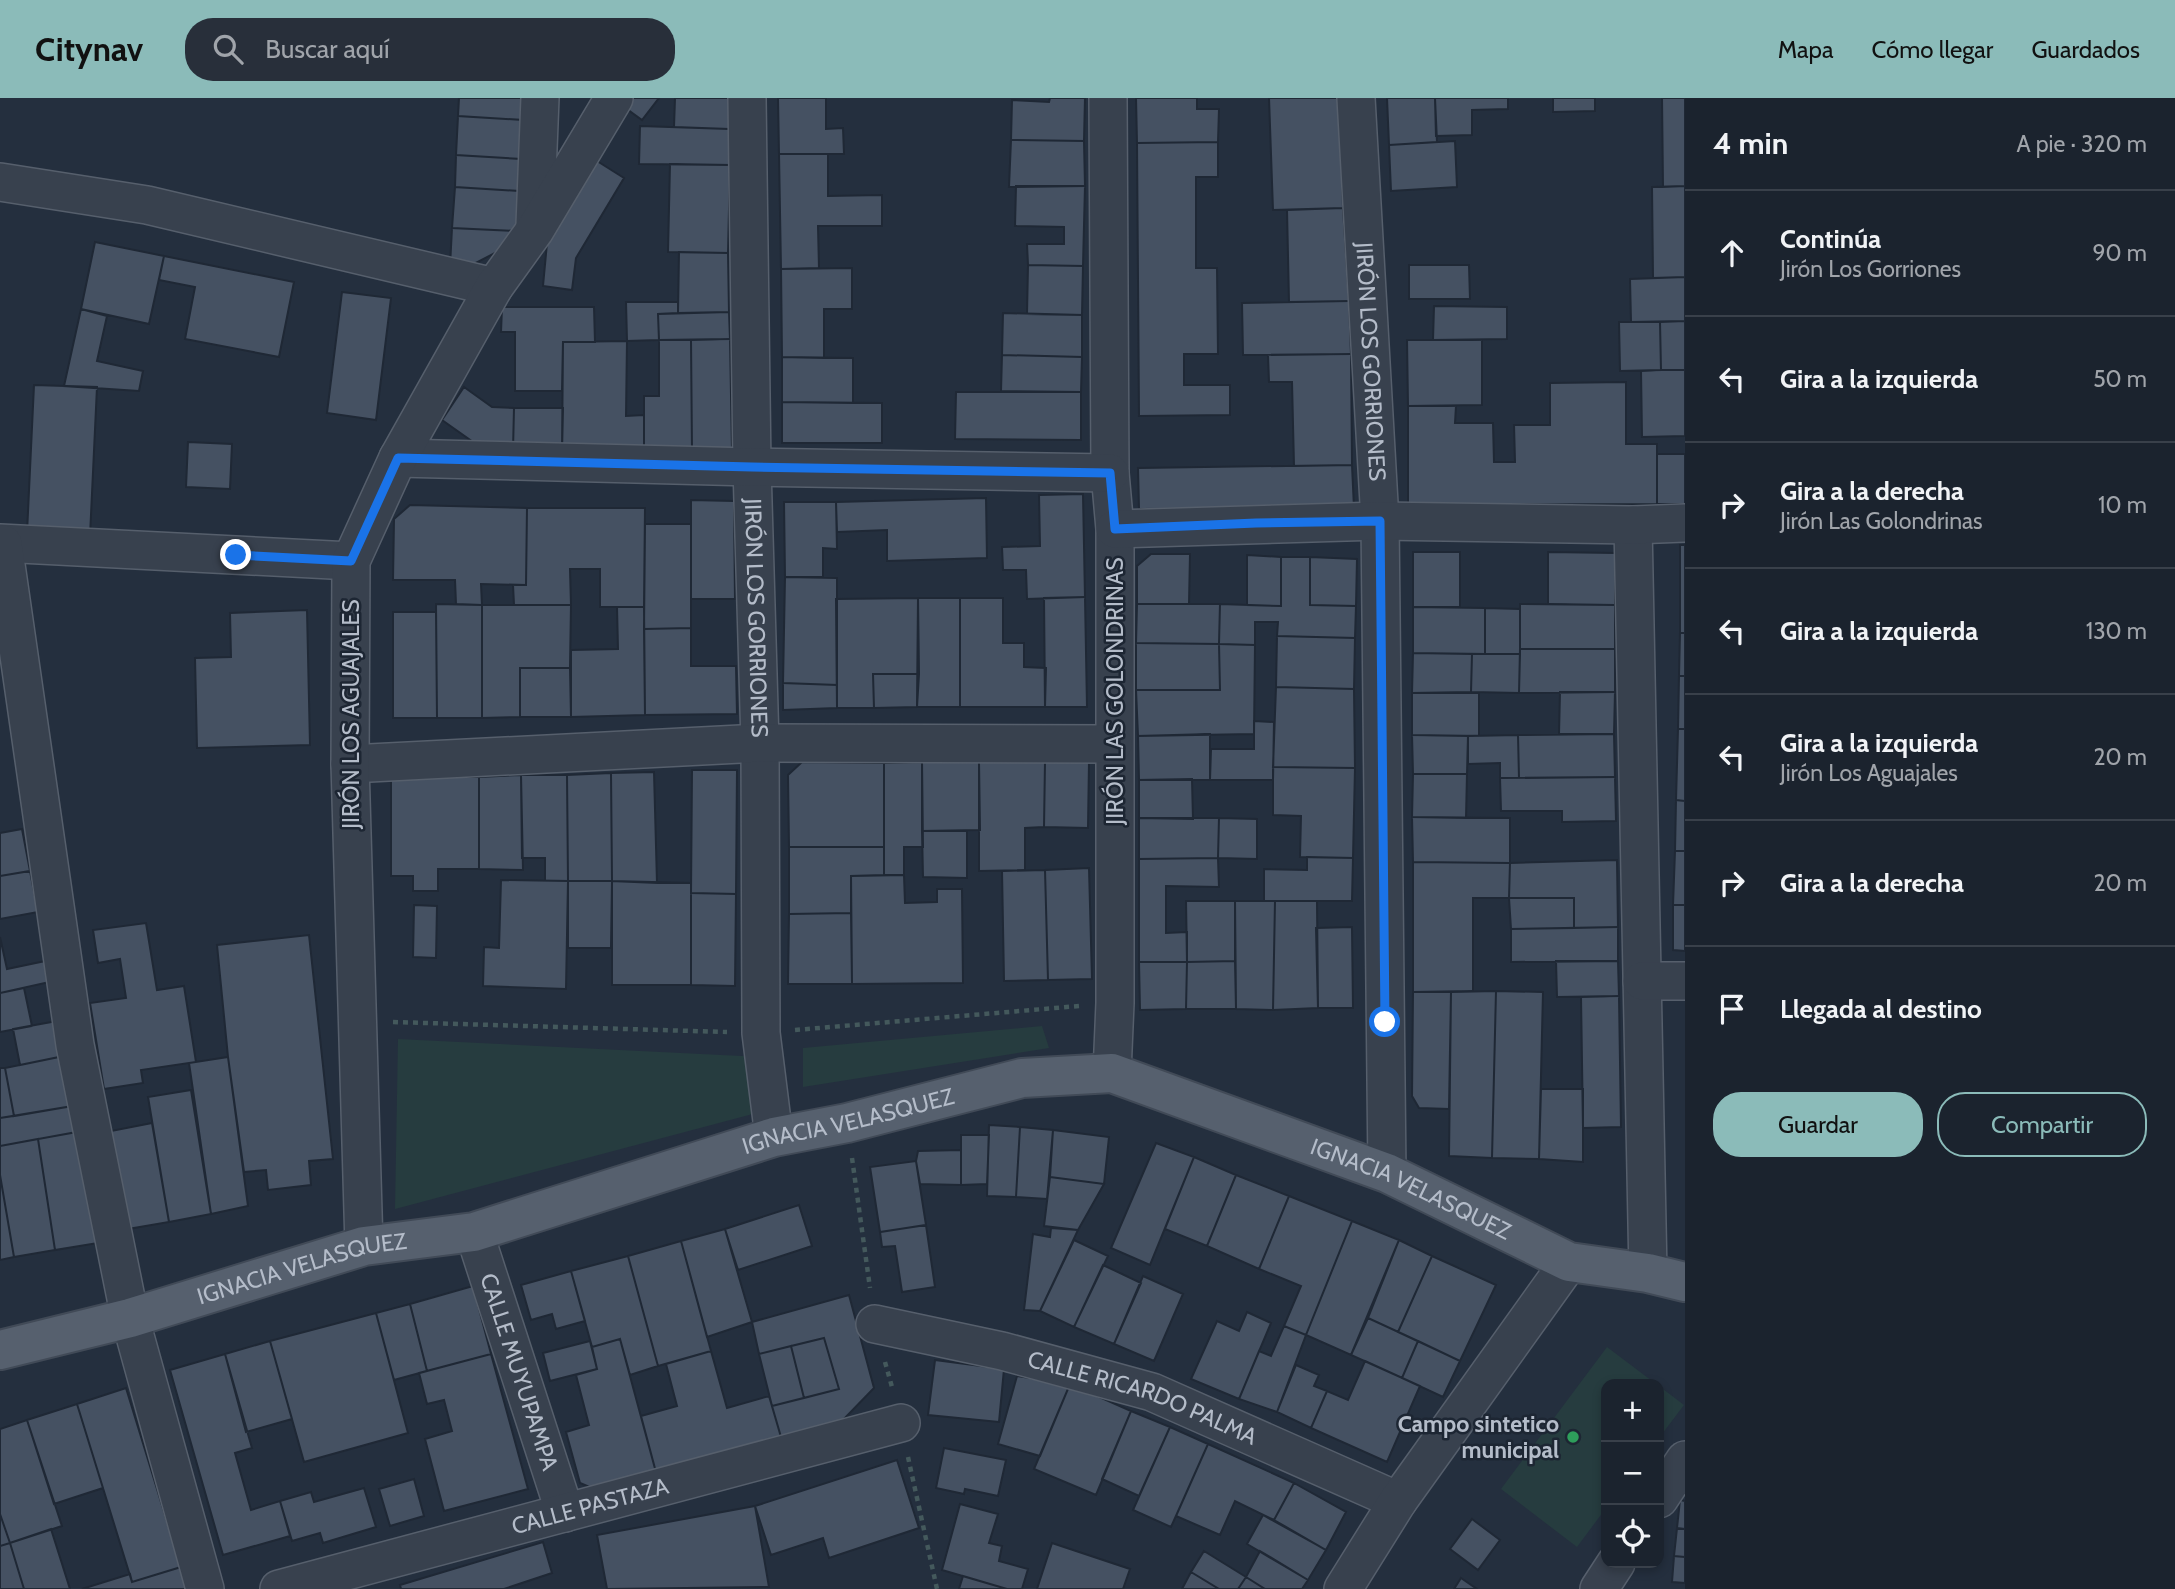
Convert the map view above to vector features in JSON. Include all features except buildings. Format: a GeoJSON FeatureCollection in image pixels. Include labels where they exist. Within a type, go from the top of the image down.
{"type":"FeatureCollection","features":[{"type":"Feature","properties":{"kind":"main road","name":"IGNACIA VELASQUEZ"},"geometry":{"type":"LineString","coordinates":[[0,1350],[130,1318],[364,1246],[474,1232],[774,1138],[848,1123],[1022,1078],[1112,1073],[1387,1173],[1569,1262],[1648,1273],[1685,1282]]}},
{"type":"Feature","properties":{"kind":"street"},"geometry":{"type":"LineString","coordinates":[[535,230],[540,98]]}},
{"type":"Feature","properties":{"kind":"street","name":"JIRÓN LOS AGUAJALES"},"geometry":{"type":"LineString","coordinates":[[364,1246],[350,764],[351,561],[398,458],[494,287],[535,230],[614,98]]}},
{"type":"Feature","properties":{"kind":"street","name":"JIRÓN LOS GORRIONES"},"geometry":{"type":"LineString","coordinates":[[747,98],[752,467],[761,744],[761,1033],[774,1138]]}},
{"type":"Feature","properties":{"kind":"street","name":"JIRÓN LAS GOLONDRINAS"},"geometry":{"type":"LineString","coordinates":[[1108,98],[1110,473],[1115,529],[1115,1003],[1112,1073]]}},
{"type":"Feature","properties":{"kind":"street","name":"JIRÓN LOS GORRIONES"},"geometry":{"type":"LineString","coordinates":[[1356,98],[1380,521],[1387,1173]]}},
{"type":"Feature","properties":{"kind":"street"},"geometry":{"type":"LineString","coordinates":[[0,182],[147,205],[494,287]]}},
{"type":"Feature","properties":{"kind":"street"},"geometry":{"type":"LineString","coordinates":[[398,458],[1110,473]]}},
{"type":"Feature","properties":{"kind":"street"},"geometry":{"type":"LineString","coordinates":[[1115,529],[1380,521],[1685,523]]}},
{"type":"Feature","properties":{"kind":"street"},"geometry":{"type":"LineString","coordinates":[[1633,524],[1648,1273]]}},
{"type":"Feature","properties":{"kind":"street"},"geometry":{"type":"LineString","coordinates":[[205,1589],[130,1318],[75,1045],[1,543],[351,561]]}},
{"type":"Feature","properties":{"kind":"street"},"geometry":{"type":"LineString","coordinates":[[350,764],[761,744],[1114,744]]}},
{"type":"Feature","properties":{"kind":"street"},"geometry":{"type":"LineString","coordinates":[[1642,981],[1685,981]]}},
{"type":"Feature","properties":{"kind":"street","name":"CALLE MUYUPAMPA"},"geometry":{"type":"LineString","coordinates":[[474,1232],[565,1513]]}},
{"type":"Feature","properties":{"kind":"street"},"geometry":{"type":"LineString","coordinates":[[1343,1589],[1398,1501],[1569,1262]]}},
{"type":"Feature","properties":{"kind":"street","name":"CALLE RICARDO PALMA"},"geometry":{"type":"LineString","coordinates":[[875,1324],[1002,1351],[1152,1392],[1398,1501]]}},
{"type":"Feature","properties":{"kind":"street","name":"CALLE PASTAZA"},"geometry":{"type":"LineString","coordinates":[[279,1589],[901,1423]]}},
{"type":"Feature","properties":{"kind":"street"},"geometry":{"type":"LineString","coordinates":[[1664,1492],[1685,1460]]}},
{"type":"Feature","properties":{"kind":"street"},"geometry":{"type":"LineString","coordinates":[[1599,1589],[1613,1568]]}},
{"type":"Feature","properties":{"kind":"green space"},"geometry":{"type":"Polygon","coordinates":[[[1042,1026],[1049,1048],[803,1087],[803,1048],[1042,1026]]]}},
{"type":"Feature","properties":{"kind":"green space"},"geometry":{"type":"Polygon","coordinates":[[[398,1039],[762,1057],[772,1109],[395,1209],[398,1039]]]}},
{"type":"Feature","properties":{"kind":"green space","name":"Campo sintetico municipal"},"geometry":{"type":"Polygon","coordinates":[[[1607,1347],[1649,1379],[1601,1379],[1601,1515],[1577,1547],[1501,1489],[1607,1347]]]}},
{"type":"Feature","properties":{"kind":"green space"},"geometry":{"type":"Polygon","coordinates":[[[1664,1390],[1684,1405],[1664,1431],[1664,1390]]]}},
{"type":"Feature","properties":{"kind":"place","name":"Campo sintetico municipal"},"geometry":{"type":"Point","coordinates":[1573,1437]}},
{"type":"Feature","properties":{"kind":"route"},"geometry":{"type":"LineString","coordinates":[[236,555],[351,561],[398,458],[1110,473],[1115,529],[1380,521],[1385,1022]]}}]}
